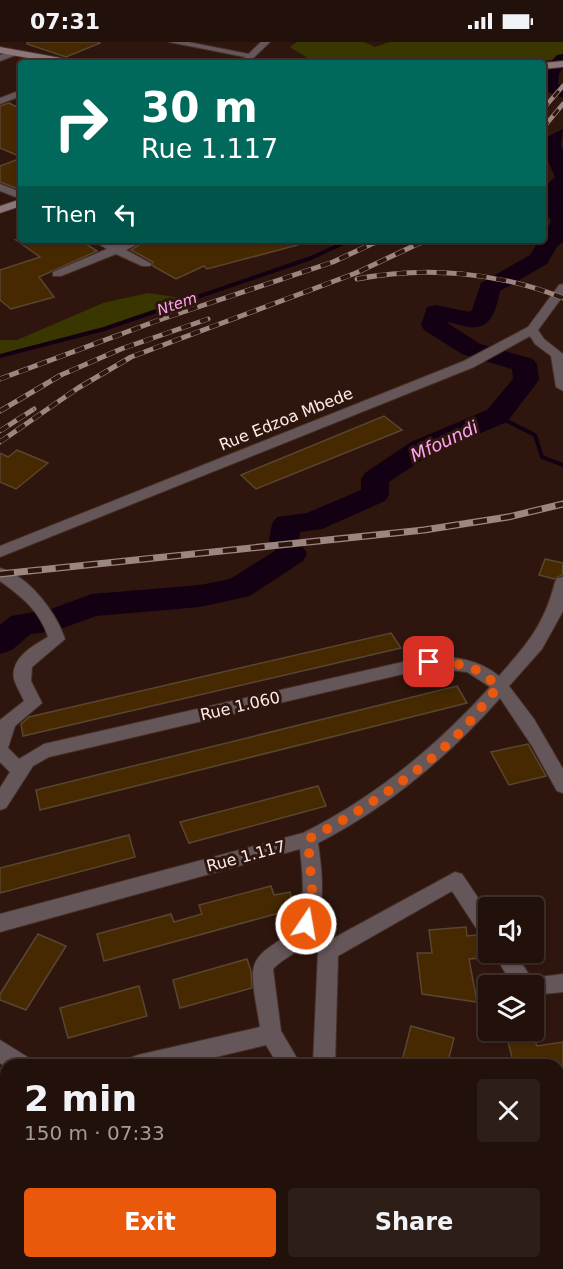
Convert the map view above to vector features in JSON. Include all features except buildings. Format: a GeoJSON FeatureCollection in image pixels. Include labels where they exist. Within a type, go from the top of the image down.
{"type":"FeatureCollection","features":[{"type":"Feature","properties":{"kind":"main road"},"geometry":{"type":"LineString","coordinates":[[0,50],[54,60]]}},
{"type":"Feature","properties":{"kind":"main road"},"geometry":{"type":"LineString","coordinates":[[546,66],[563,64]]}},
{"type":"Feature","properties":{"kind":"main road"},"geometry":{"type":"LineString","coordinates":[[0,210],[18,203]]}},
{"type":"Feature","properties":{"kind":"street"},"geometry":{"type":"LineString","coordinates":[[172,42],[247,58],[266,42]]}},
{"type":"Feature","properties":{"kind":"street"},"geometry":{"type":"LineString","coordinates":[[0,58],[13,53]]}},
{"type":"Feature","properties":{"kind":"street"},"geometry":{"type":"LineString","coordinates":[[0,101],[18,94]]}},
{"type":"Feature","properties":{"kind":"street"},"geometry":{"type":"LineString","coordinates":[[0,187],[18,195]]}},
{"type":"Feature","properties":{"kind":"street"},"geometry":{"type":"LineString","coordinates":[[103,243],[146,264]]}},
{"type":"Feature","properties":{"kind":"street"},"geometry":{"type":"LineString","coordinates":[[57,274],[132,243]]}},
{"type":"Feature","properties":{"kind":"street","name":"Rue Edzoa Mbede"},"geometry":{"type":"LineString","coordinates":[[0,552],[469,364],[532,330],[563,288]]}},
{"type":"Feature","properties":{"kind":"street"},"geometry":{"type":"LineString","coordinates":[[532,330],[534,336],[557,354],[563,387]]}},
{"type":"Feature","properties":{"kind":"street"},"geometry":{"type":"LineString","coordinates":[[0,573],[29,593],[51,620],[57,639],[28,658],[23,668],[22,679],[33,703],[7,723],[0,746]]}},
{"type":"Feature","properties":{"kind":"street","name":"Rue 1.117"},"geometry":{"type":"LineString","coordinates":[[0,924],[308,839],[336,825],[405,779],[464,727],[536,645],[559,611],[563,582]]}},
{"type":"Feature","properties":{"kind":"street","name":"Rue 1.060"},"geometry":{"type":"LineString","coordinates":[[0,803],[27,761],[44,751],[429,662],[460,664],[483,672],[517,708],[563,786]]}},
{"type":"Feature","properties":{"kind":"street"},"geometry":{"type":"LineString","coordinates":[[0,751],[21,771]]}},
{"type":"Feature","properties":{"kind":"street"},"geometry":{"type":"LineString","coordinates":[[286,1059],[271,1034],[263,968],[268,958],[293,942],[306,924],[313,902],[308,839]]}},
{"type":"Feature","properties":{"kind":"street"},"geometry":{"type":"LineString","coordinates":[[324,1059],[328,951],[455,880],[478,914]]}},
{"type":"Feature","properties":{"kind":"street"},"geometry":{"type":"LineString","coordinates":[[544,985],[563,983]]}},
{"type":"Feature","properties":{"kind":"street"},"geometry":{"type":"LineString","coordinates":[[164,1059],[271,1034]]}},
{"type":"Feature","properties":{"kind":"street"},"geometry":{"type":"LineString","coordinates":[[0,1050],[13,1059]]}},
{"type":"Feature","properties":{"kind":"shaded area"},"geometry":{"type":"Polygon","coordinates":[[[297,42],[364,42],[375,47],[390,42],[563,42],[563,59],[310,60],[290,47],[297,42]]]}},
{"type":"Feature","properties":{"kind":"shaded area"},"geometry":{"type":"Polygon","coordinates":[[[148,293],[188,299],[104,329],[0,357],[0,340],[17,340],[103,303],[148,293]]]}},
{"type":"Feature","properties":{"kind":"waterway","name":"Mfoundi"},"geometry":{"type":"LineString","coordinates":[[563,59],[551,71],[549,78],[550,87],[563,92]]}},
{"type":"Feature","properties":{"kind":"waterway","name":"Ntem"},"geometry":{"type":"LineString","coordinates":[[546,92],[550,87]]}},
{"type":"Feature","properties":{"kind":"waterway","name":"Mfoundi"},"geometry":{"type":"LineString","coordinates":[[563,135],[552,140],[551,145],[563,174]]}},
{"type":"Feature","properties":{"kind":"waterway","name":"Mfoundi"},"geometry":{"type":"LineString","coordinates":[[0,642],[22,624],[55,620],[92,605],[200,596],[239,588],[292,554],[284,540],[287,524],[312,522],[375,495],[375,479],[421,448],[497,416],[526,380],[524,364],[471,349],[433,325],[436,312],[472,320],[483,314],[489,288],[539,259],[548,243],[558,235],[562,221],[551,202],[551,192],[563,181]]}},
{"type":"Feature","properties":{"kind":"waterway","name":"Ntem"},"geometry":{"type":"LineString","coordinates":[[0,356],[104,329],[311,258],[344,243]]}},
{"type":"Feature","properties":{"kind":"waterway"},"geometry":{"type":"LineString","coordinates":[[497,416],[535,435],[542,457],[563,465]]}},
{"type":"Feature","properties":{"kind":"railway"},"geometry":{"type":"LineString","coordinates":[[546,106],[563,86]]}},
{"type":"Feature","properties":{"kind":"railway"},"geometry":{"type":"LineString","coordinates":[[546,124],[563,104]]}},
{"type":"Feature","properties":{"kind":"railway"},"geometry":{"type":"LineString","coordinates":[[0,379],[159,320],[333,262],[374,243]]}},
{"type":"Feature","properties":{"kind":"railway"},"geometry":{"type":"LineString","coordinates":[[0,442],[78,388],[131,357],[356,273],[420,243]]}},
{"type":"Feature","properties":{"kind":"railway"},"geometry":{"type":"LineString","coordinates":[[357,279],[409,273],[462,274],[513,282],[563,298]]}},
{"type":"Feature","properties":{"kind":"railway"},"geometry":{"type":"LineString","coordinates":[[0,411],[61,375],[121,349],[208,319]]}},
{"type":"Feature","properties":{"kind":"railway"},"geometry":{"type":"LineString","coordinates":[[0,431],[34,409]]}},
{"type":"Feature","properties":{"kind":"railway"},"geometry":{"type":"LineString","coordinates":[[0,574],[424,530],[508,517],[563,504]]}},
{"type":"Feature","properties":{"kind":"route"},"geometry":{"type":"LineString","coordinates":[[306,924],[313,902],[308,839],[336,825],[405,779],[464,727],[498,687],[483,672],[460,664],[429,662]]}}]}
